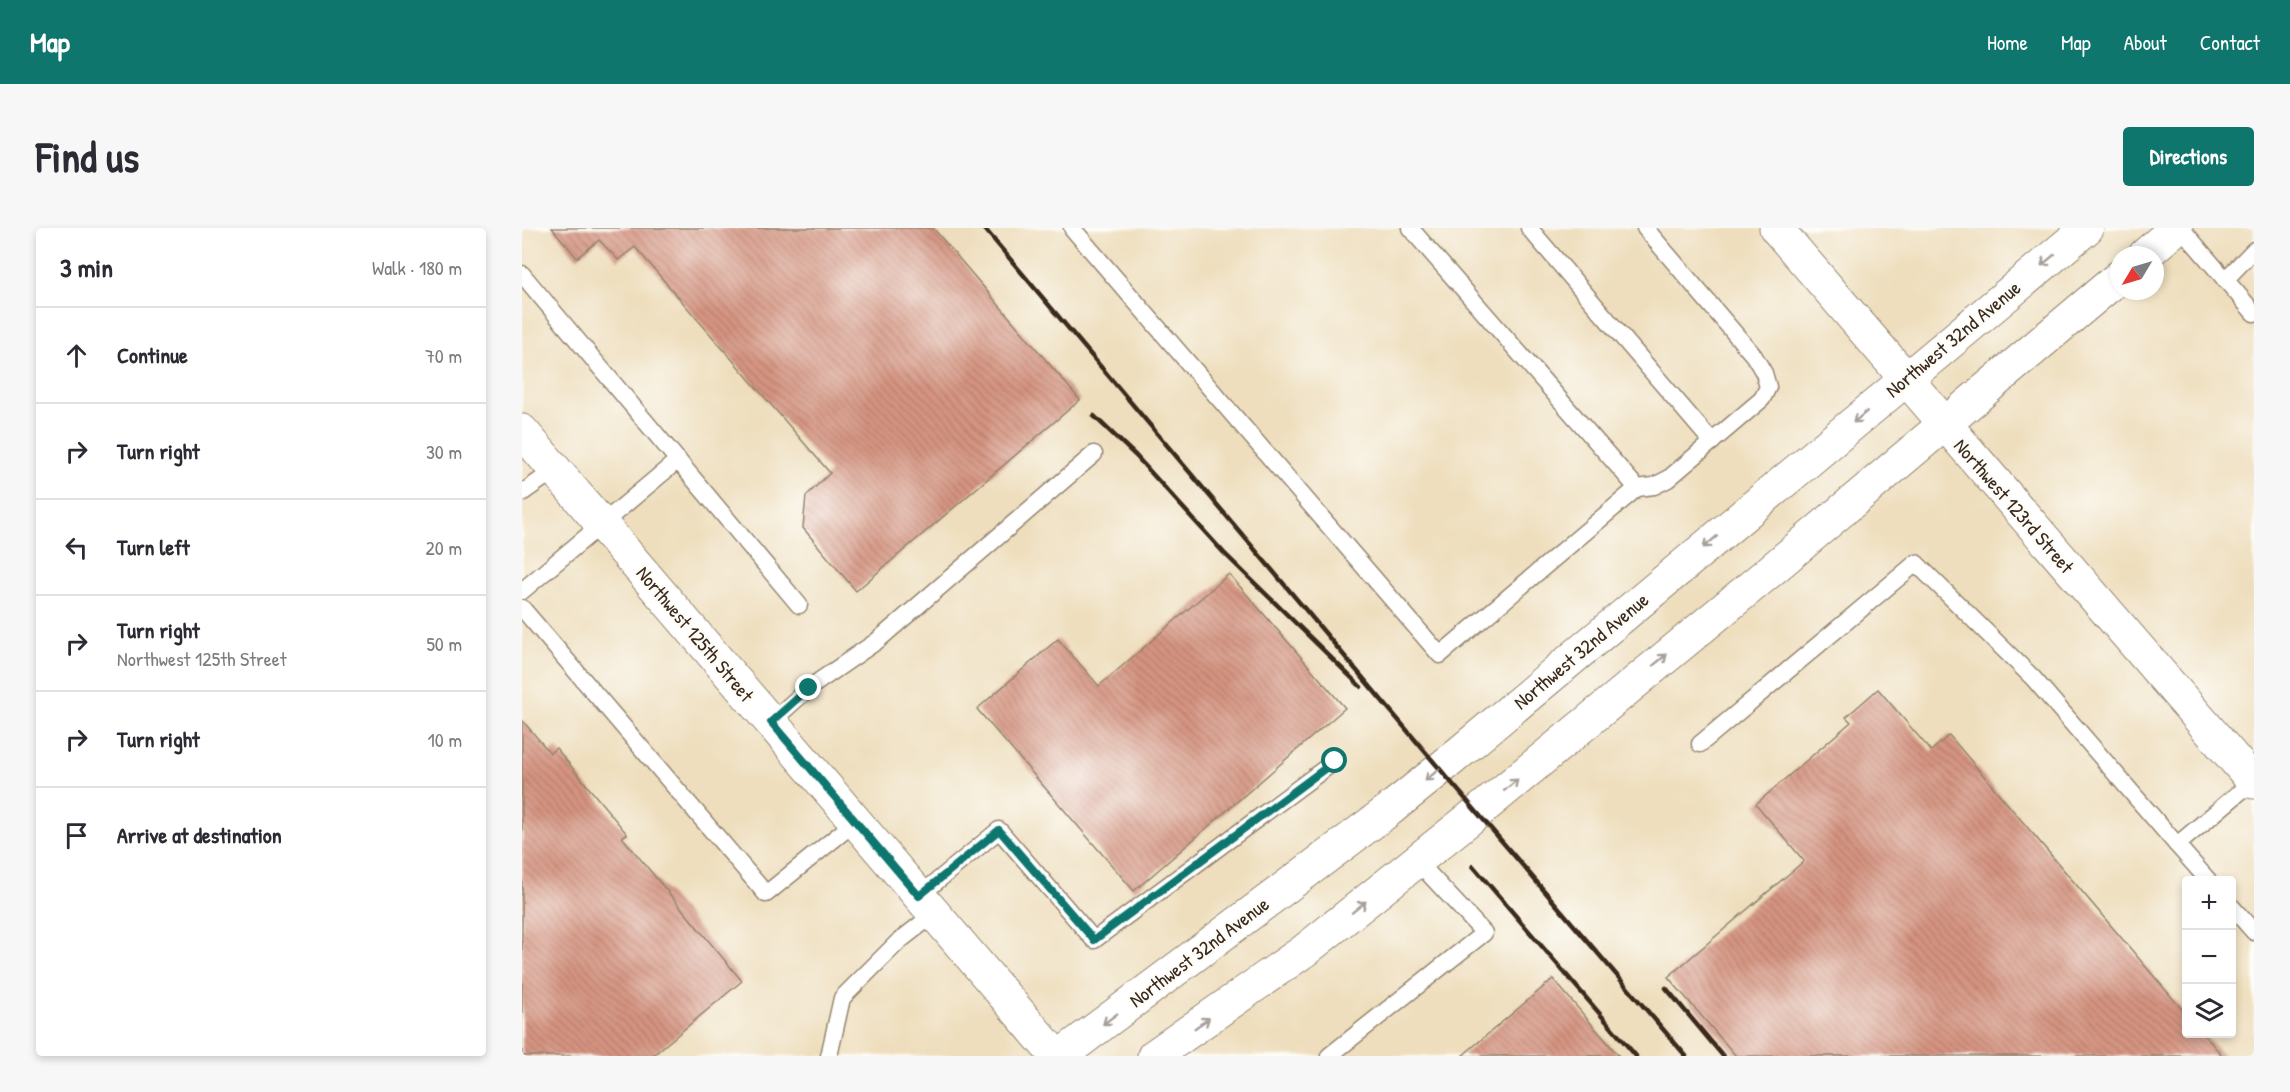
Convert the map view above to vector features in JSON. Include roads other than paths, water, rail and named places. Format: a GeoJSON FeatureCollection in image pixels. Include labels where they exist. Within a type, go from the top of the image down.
{"type":"FeatureCollection","features":[{"type":"Feature","properties":{"kind":"main road","name":"Northwest 123rd Street"},"geometry":{"type":"LineString","coordinates":[[1776,228],[2254,782]]}},
{"type":"Feature","properties":{"kind":"main road","name":"Northwest 32nd Avenue"},"geometry":{"type":"LineString","coordinates":[[1058,1056],[1389,810],[2087,228]]}},
{"type":"Feature","properties":{"kind":"main road"},"geometry":{"type":"LineString","coordinates":[[2156,246],[2178,228]]}},
{"type":"Feature","properties":{"kind":"main road"},"geometry":{"type":"LineString","coordinates":[[1154,1056],[1304,951],[1417,861],[1775,567],[2110,285]]}},
{"type":"Feature","properties":{"kind":"main road","name":"Northwest 125th Street"},"geometry":{"type":"LineString","coordinates":[[522,431],[1058,1056]]}},
{"type":"Feature","properties":{"kind":"lane"},"geometry":{"type":"LineString","coordinates":[[1072,228],[1440,655],[1637,488],[1654,486],[1668,479],[1762,399],[1768,387],[1764,373],[1754,356],[1645,228]]}},
{"type":"Feature","properties":{"kind":"lane"},"geometry":{"type":"LineString","coordinates":[[1410,228],[1637,488]]}},
{"type":"Feature","properties":{"kind":"lane"},"geometry":{"type":"LineString","coordinates":[[1529,228],[1712,442]]}},
{"type":"Feature","properties":{"kind":"lane"},"geometry":{"type":"LineString","coordinates":[[2178,228],[2254,313]]}},
{"type":"Feature","properties":{"kind":"lane"},"geometry":{"type":"LineString","coordinates":[[2225,280],[2254,250]]}},
{"type":"Feature","properties":{"kind":"lane"},"geometry":{"type":"LineString","coordinates":[[522,274],[799,605]]}},
{"type":"Feature","properties":{"kind":"lane"},"geometry":{"type":"LineString","coordinates":[[771,722],[809,688],[877,641],[1094,454]]}},
{"type":"Feature","properties":{"kind":"lane"},"geometry":{"type":"LineString","coordinates":[[522,591],[678,460]]}},
{"type":"Feature","properties":{"kind":"lane"},"geometry":{"type":"LineString","coordinates":[[522,493],[555,470]]}},
{"type":"Feature","properties":{"kind":"lane"},"geometry":{"type":"LineString","coordinates":[[1700,744],[1916,562],[2033,678],[2204,876]]}},
{"type":"Feature","properties":{"kind":"lane"},"geometry":{"type":"LineString","coordinates":[[522,608],[766,894],[855,822]]}},
{"type":"Feature","properties":{"kind":"lane"},"geometry":{"type":"LineString","coordinates":[[829,1056],[842,998],[898,942],[927,905],[999,830],[1094,940],[1335,761]]}},
{"type":"Feature","properties":{"kind":"lane"},"geometry":{"type":"LineString","coordinates":[[2177,845],[2254,782]]}},
{"type":"Feature","properties":{"kind":"lane"},"geometry":{"type":"LineString","coordinates":[[1329,1056],[1484,933],[1417,861]]}},
{"type":"Feature","properties":{"kind":"lane"},"geometry":{"type":"LineString","coordinates":[[2236,912],[2254,932]]}},
{"type":"Feature","properties":{"kind":"railway"},"geometry":{"type":"LineString","coordinates":[[984,228],[1427,754],[1686,1056]]}},
{"type":"Feature","properties":{"kind":"railway"},"geometry":{"type":"LineString","coordinates":[[1094,416],[1136,456],[1224,553],[1361,687]]}},
{"type":"Feature","properties":{"kind":"railway"},"geometry":{"type":"LineString","coordinates":[[1473,866],[1636,1056]]}},
{"type":"Feature","properties":{"kind":"railway"},"geometry":{"type":"LineString","coordinates":[[1666,988],[1723,1056]]}}]}
